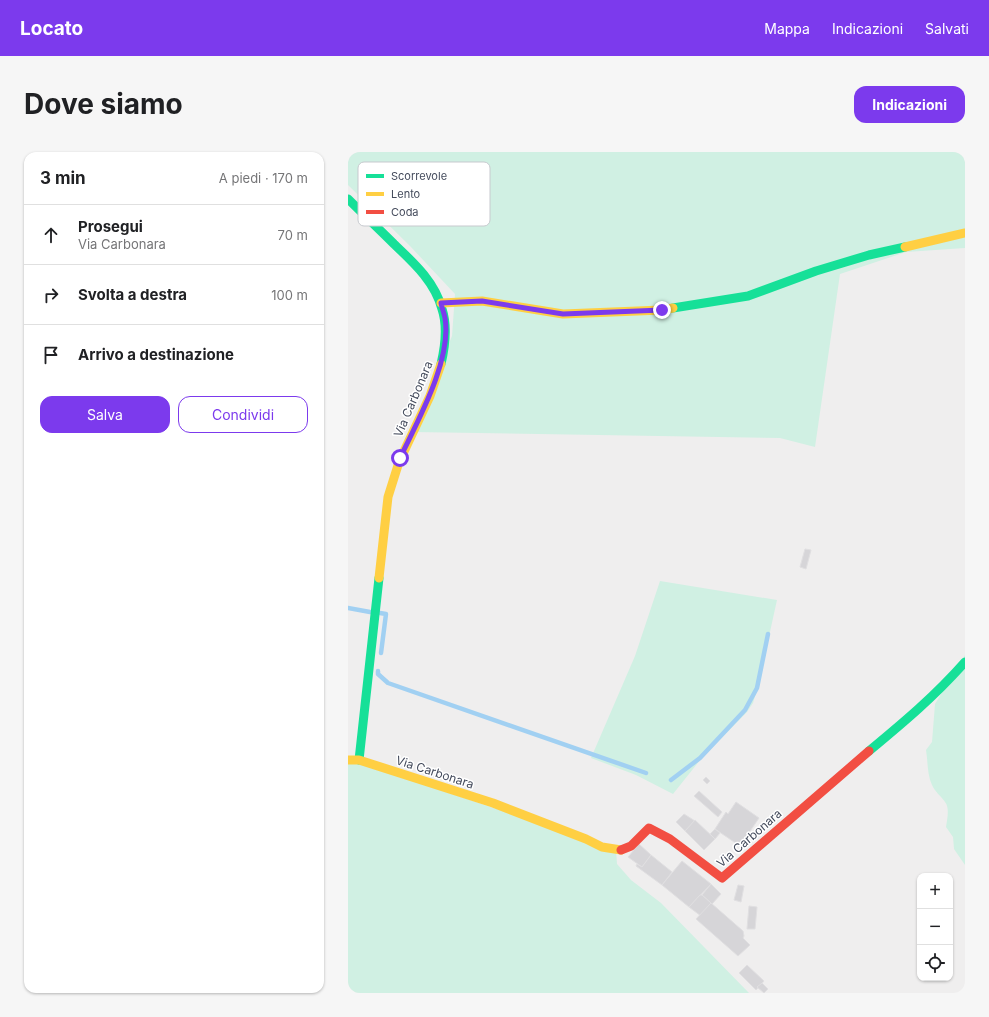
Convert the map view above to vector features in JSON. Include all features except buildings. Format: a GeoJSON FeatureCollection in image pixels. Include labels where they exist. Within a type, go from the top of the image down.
{"type":"FeatureCollection","features":[{"type":"Feature","properties":{"kind":"street","name":"Via Carbonara"},"geometry":{"type":"LineString","coordinates":[[348,199],[358,209]]}},
{"type":"Feature","properties":{"kind":"street","name":"Via Carbonara"},"geometry":{"type":"LineString","coordinates":[[359,760],[388,497],[400,458],[428,399],[443,356],[445,337],[445,318],[441,303],[433,287],[410,259],[376,226]]}},
{"type":"Feature","properties":{"kind":"street"},"geometry":{"type":"LineString","coordinates":[[441,303],[482,301],[563,314],[662,310],[748,296],[816,271],[869,255],[965,233]]}},
{"type":"Feature","properties":{"kind":"street","name":"Via Carbonara"},"geometry":{"type":"LineString","coordinates":[[348,760],[359,760],[493,803],[586,839],[602,847],[621,850],[631,846],[649,828],[670,839],[722,878],[924,705],[944,686],[965,662]]}},
{"type":"Feature","properties":{"kind":"green space"},"geometry":{"type":"Polygon","coordinates":[[[348,152],[965,152],[965,248],[906,252],[840,274],[815,447],[780,438],[413,432],[452,336],[455,294],[390,226],[490,226],[490,162],[358,162],[358,195],[348,185],[348,152]]]}},
{"type":"Feature","properties":{"kind":"green space"},"geometry":{"type":"Polygon","coordinates":[[[660,581],[777,600],[753,703],[747,712],[701,759],[673,794],[636,775],[591,758],[635,656],[660,581]]]}},
{"type":"Feature","properties":{"kind":"green space"},"geometry":{"type":"Polygon","coordinates":[[[965,655],[965,865],[954,849],[953,837],[946,827],[948,814],[947,805],[936,792],[930,781],[926,750],[932,742],[935,704],[965,655]]]}},
{"type":"Feature","properties":{"kind":"green space"},"geometry":{"type":"Polygon","coordinates":[[[348,759],[616,849],[617,864],[631,880],[661,903],[749,993],[348,993],[348,759]]]}},
{"type":"Feature","properties":{"kind":"waterway"},"geometry":{"type":"LineString","coordinates":[[348,608],[370,612]]}},
{"type":"Feature","properties":{"kind":"waterway"},"geometry":{"type":"LineString","coordinates":[[380,613],[386,614],[381,653]]}},
{"type":"Feature","properties":{"kind":"waterway"},"geometry":{"type":"LineString","coordinates":[[671,780],[700,758],[745,710],[757,688],[768,634]]}},
{"type":"Feature","properties":{"kind":"waterway"},"geometry":{"type":"LineString","coordinates":[[378,671],[378,674],[388,683],[646,773]]}},
{"type":"Feature","properties":{"kind":"traffic: fast"},"geometry":{"type":"LineString","coordinates":[[348,199],[358,209]]}},
{"type":"Feature","properties":{"kind":"traffic: fast"},"geometry":{"type":"LineString","coordinates":[[375,226],[423,274],[439,299],[445,323],[445,344],[441,364]]}},
{"type":"Feature","properties":{"kind":"traffic: fast"},"geometry":{"type":"LineString","coordinates":[[673,308],[748,296],[816,271],[869,255],[905,247]]}},
{"type":"Feature","properties":{"kind":"traffic: fast"},"geometry":{"type":"LineString","coordinates":[[359,760],[379,578]]}},
{"type":"Feature","properties":{"kind":"traffic: fast"},"geometry":{"type":"LineString","coordinates":[[869,751],[931,697],[965,662]]}},
{"type":"Feature","properties":{"kind":"traffic: slow"},"geometry":{"type":"LineString","coordinates":[[905,247],[965,233]]}},
{"type":"Feature","properties":{"kind":"traffic: slow"},"geometry":{"type":"LineString","coordinates":[[441,303],[482,301],[563,314],[662,310],[673,308]]}},
{"type":"Feature","properties":{"kind":"traffic: slow"},"geometry":{"type":"LineString","coordinates":[[379,578],[388,497],[399,462],[430,396],[441,364]]}},
{"type":"Feature","properties":{"kind":"traffic: slow"},"geometry":{"type":"LineString","coordinates":[[348,760],[359,760],[493,803],[586,839],[602,847],[621,850]]}},
{"type":"Feature","properties":{"kind":"traffic: jam"},"geometry":{"type":"LineString","coordinates":[[621,850],[631,846],[649,828],[670,839],[722,878],[869,751]]}},
{"type":"Feature","properties":{"kind":"route"},"geometry":{"type":"LineString","coordinates":[[400,458],[425,405],[443,356],[445,318],[441,303],[482,301],[563,314],[662,310]]}}]}
